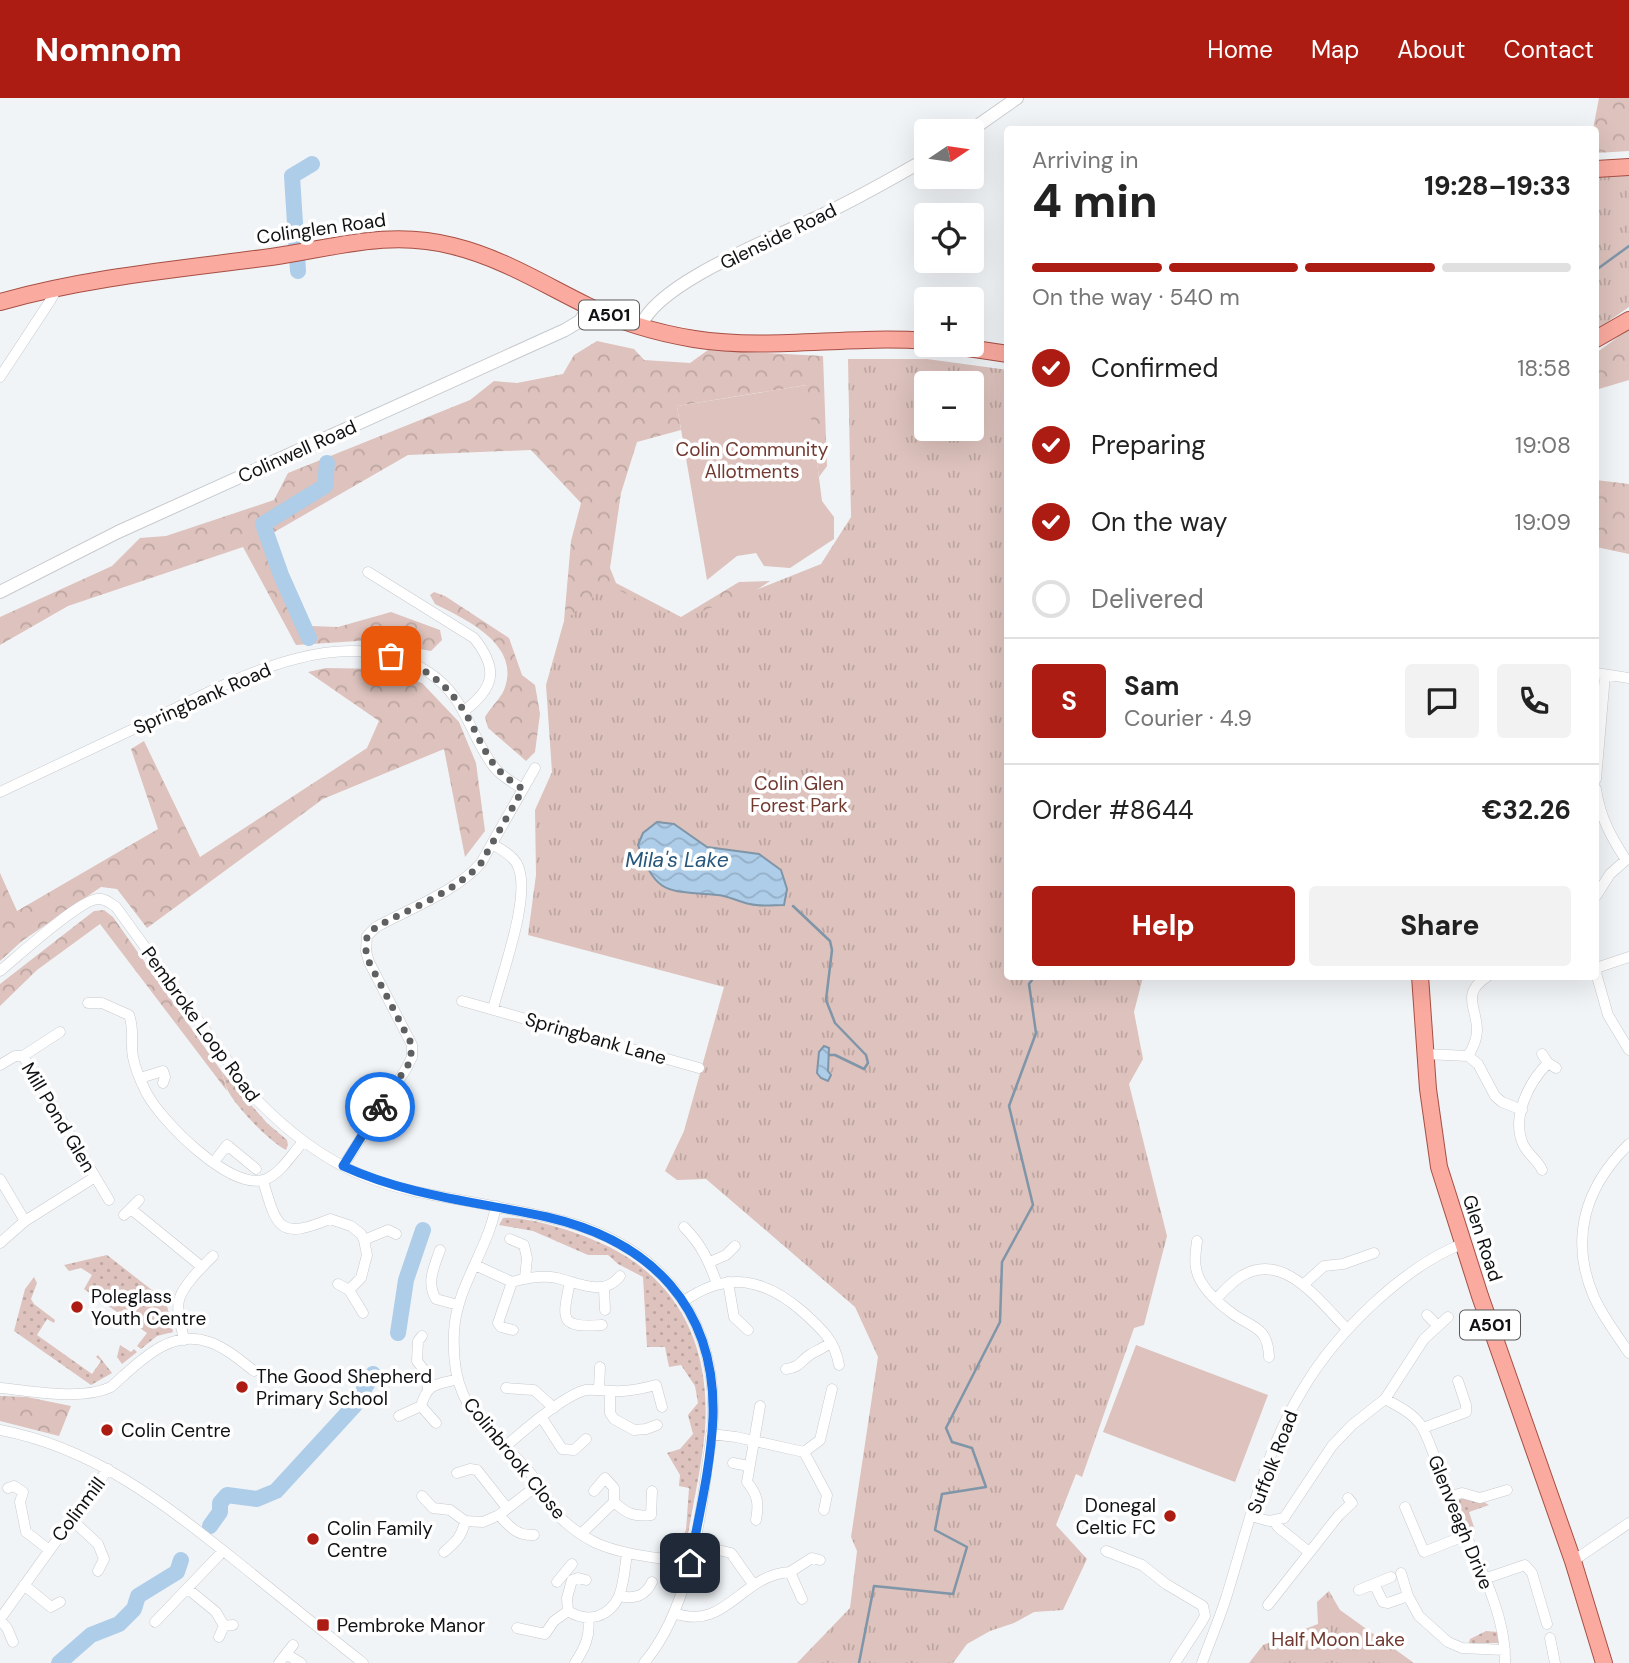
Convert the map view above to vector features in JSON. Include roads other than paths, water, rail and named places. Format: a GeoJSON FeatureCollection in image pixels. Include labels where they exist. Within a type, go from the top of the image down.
{"type":"FeatureCollection","features":[{"type":"Feature","properties":{"kind":"main road"},"geometry":{"type":"LineString","coordinates":[[1599,169],[1629,167]]}},
{"type":"Feature","properties":{"kind":"main road","name":"Colinglen Road"},"geometry":{"type":"LineString","coordinates":[[0,302],[52,288],[112,278],[287,255],[363,240],[392,238],[450,245],[480,253],[512,266],[589,307],[642,326],[695,339],[748,342],[914,340]]}},
{"type":"Feature","properties":{"kind":"main road"},"geometry":{"type":"LineString","coordinates":[[1599,337],[1629,320]]}},
{"type":"Feature","properties":{"kind":"main road"},"geometry":{"type":"LineString","coordinates":[[984,350],[1004,353]]}},
{"type":"Feature","properties":{"kind":"main road","name":"Glen Road"},"geometry":{"type":"LineString","coordinates":[[1420,980],[1432,1128],[1439,1167],[1462,1244],[1573,1561],[1604,1663]]}},
{"type":"Feature","properties":{"kind":"street"},"geometry":{"type":"LineString","coordinates":[[984,121],[1017,98]]}},
{"type":"Feature","properties":{"kind":"street","name":"Glenside Road"},"geometry":{"type":"LineString","coordinates":[[642,326],[646,315],[655,304],[683,284],[862,195],[914,166]]}},
{"type":"Feature","properties":{"kind":"street"},"geometry":{"type":"LineString","coordinates":[[0,377],[50,301],[54,294],[52,288]]}},
{"type":"Feature","properties":{"kind":"street","name":"Colinwell Road"},"geometry":{"type":"LineString","coordinates":[[0,592],[130,527],[565,330],[580,321],[589,307]]}},
{"type":"Feature","properties":{"kind":"street"},"geometry":{"type":"LineString","coordinates":[[368,572],[474,638],[484,650],[490,671],[487,686],[464,710]]}},
{"type":"Feature","properties":{"kind":"street","name":"Springbank Road"},"geometry":{"type":"LineString","coordinates":[[0,792],[254,672],[314,655],[343,652],[375,654],[407,661],[438,680],[464,710],[494,767],[523,789]]}},
{"type":"Feature","properties":{"kind":"street"},"geometry":{"type":"LineString","coordinates":[[1599,700],[1600,674],[1629,678]]}},
{"type":"Feature","properties":{"kind":"street"},"geometry":{"type":"LineString","coordinates":[[343,1166],[406,1069],[413,1052],[408,1035],[369,962],[366,951],[367,936],[376,927],[466,878],[481,863],[535,768]]}},
{"type":"Feature","properties":{"kind":"street"},"geometry":{"type":"LineString","coordinates":[[1599,807],[1607,830],[1628,861],[1610,874],[1599,891]]}},
{"type":"Feature","properties":{"kind":"street"},"geometry":{"type":"LineString","coordinates":[[492,844],[519,866],[523,893],[493,1009]]}},
{"type":"Feature","properties":{"kind":"street","name":"Pembroke Loop Road"},"geometry":{"type":"LineString","coordinates":[[0,971],[78,909],[98,899],[108,901],[116,907],[253,1097],[303,1142],[343,1166],[391,1185],[576,1224],[616,1241],[654,1267],[684,1301],[698,1326],[708,1357],[713,1395],[712,1434],[706,1478],[690,1563],[674,1613],[661,1639],[644,1663]]}},
{"type":"Feature","properties":{"kind":"street"},"geometry":{"type":"LineString","coordinates":[[1599,970],[1629,957]]}},
{"type":"Feature","properties":{"kind":"street"},"geometry":{"type":"LineString","coordinates":[[1468,1056],[1475,1042],[1477,1029],[1471,999],[1476,987],[1484,980]]}},
{"type":"Feature","properties":{"kind":"street"},"geometry":{"type":"LineString","coordinates":[[1598,980],[1608,1015],[1629,1050]]}},
{"type":"Feature","properties":{"kind":"street"},"geometry":{"type":"LineString","coordinates":[[88,1003],[103,999],[129,1015],[134,1028],[132,1056],[146,1093],[183,1137],[227,1173],[244,1180],[263,1181],[273,1175],[303,1142]]}},
{"type":"Feature","properties":{"kind":"street","name":"Springbank Lane"},"geometry":{"type":"LineString","coordinates":[[462,1001],[699,1068]]}},
{"type":"Feature","properties":{"kind":"street"},"geometry":{"type":"LineString","coordinates":[[23,1056],[60,1032]]}},
{"type":"Feature","properties":{"kind":"street"},"geometry":{"type":"LineString","coordinates":[[1425,1054],[1468,1056],[1478,1065],[1495,1096],[1502,1102],[1522,1110]]}},
{"type":"Feature","properties":{"kind":"street","name":"Mill Pond Glen"},"geometry":{"type":"LineString","coordinates":[[0,1065],[15,1056],[23,1056],[109,1200]]}},
{"type":"Feature","properties":{"kind":"street"},"geometry":{"type":"LineString","coordinates":[[1549,1061],[1535,1077],[1519,1125],[1522,1142],[1532,1160],[1540,1167],[1550,1156]]}},
{"type":"Feature","properties":{"kind":"street"},"geometry":{"type":"LineString","coordinates":[[140,1078],[163,1071],[163,1083]]}},
{"type":"Feature","properties":{"kind":"street"},"geometry":{"type":"LineString","coordinates":[[1629,1144],[1599,1179],[1589,1205],[1583,1239],[1587,1275],[1595,1299],[1629,1353]]}},
{"type":"Feature","properties":{"kind":"street"},"geometry":{"type":"LineString","coordinates":[[214,1162],[228,1145],[257,1169]]}},
{"type":"Feature","properties":{"kind":"street"},"geometry":{"type":"LineString","coordinates":[[0,1243],[25,1221],[95,1177]]}},
{"type":"Feature","properties":{"kind":"street"},"geometry":{"type":"LineString","coordinates":[[0,1179],[25,1221]]}},
{"type":"Feature","properties":{"kind":"street"},"geometry":{"type":"LineString","coordinates":[[263,1181],[274,1216],[281,1225],[294,1230],[330,1219],[351,1226],[361,1234],[367,1255],[361,1278],[349,1290]]}},
{"type":"Feature","properties":{"kind":"street"},"geometry":{"type":"LineString","coordinates":[[139,1200],[128,1212],[202,1267]]}},
{"type":"Feature","properties":{"kind":"street","name":"Colinbrook Close"},"geometry":{"type":"LineString","coordinates":[[496,1206],[458,1305],[454,1331],[458,1379],[464,1396],[476,1416],[539,1484],[565,1522],[581,1534],[595,1542],[628,1553],[690,1563]]}},
{"type":"Feature","properties":{"kind":"street"},"geometry":{"type":"LineString","coordinates":[[684,1227],[697,1240],[722,1283],[734,1317],[748,1330]]}},
{"type":"Feature","properties":{"kind":"street"},"geometry":{"type":"LineString","coordinates":[[364,1240],[387,1230],[396,1234]]}},
{"type":"Feature","properties":{"kind":"street"},"geometry":{"type":"LineString","coordinates":[[510,1239],[524,1245],[526,1250],[525,1278]]}},
{"type":"Feature","properties":{"kind":"street"},"geometry":{"type":"LineString","coordinates":[[1197,1241],[1195,1265],[1205,1288],[1235,1315],[1261,1331],[1266,1338],[1269,1356]]}},
{"type":"Feature","properties":{"kind":"street","name":"Suffolk Road"},"geometry":{"type":"LineString","coordinates":[[1202,1663],[1223,1608],[1269,1464],[1291,1410],[1316,1369],[1348,1329],[1398,1282],[1429,1261],[1462,1244]]}},
{"type":"Feature","properties":{"kind":"street"},"geometry":{"type":"LineString","coordinates":[[710,1262],[726,1255],[735,1247]]}},
{"type":"Feature","properties":{"kind":"street"},"geometry":{"type":"LineString","coordinates":[[440,1250],[431,1275],[431,1290],[436,1299],[458,1305]]}},
{"type":"Feature","properties":{"kind":"street"},"geometry":{"type":"LineString","coordinates":[[1303,1285],[1324,1266],[1343,1264],[1374,1253]]}},
{"type":"Feature","properties":{"kind":"street"},"geometry":{"type":"LineString","coordinates":[[184,1340],[178,1310],[179,1299],[213,1256]]}},
{"type":"Feature","properties":{"kind":"street"},"geometry":{"type":"LineString","coordinates":[[475,1265],[512,1282],[525,1278],[547,1277],[604,1289],[614,1284],[620,1276]]}},
{"type":"Feature","properties":{"kind":"street"},"geometry":{"type":"LineString","coordinates":[[1216,1299],[1238,1278],[1254,1270],[1273,1269],[1303,1285],[1348,1329]]}},
{"type":"Feature","properties":{"kind":"street"},"geometry":{"type":"LineString","coordinates":[[684,1301],[722,1283],[747,1281],[786,1297],[814,1321],[831,1342],[836,1349],[839,1366]]}},
{"type":"Feature","properties":{"kind":"street"},"geometry":{"type":"LineString","coordinates":[[512,1282],[498,1323],[501,1327],[513,1330]]}},
{"type":"Feature","properties":{"kind":"street"},"geometry":{"type":"LineString","coordinates":[[570,1282],[564,1308],[565,1317],[570,1324],[578,1327],[602,1325]]}},
{"type":"Feature","properties":{"kind":"street"},"geometry":{"type":"LineString","coordinates":[[338,1284],[349,1290],[363,1313]]}},
{"type":"Feature","properties":{"kind":"street"},"geometry":{"type":"LineString","coordinates":[[604,1289],[605,1310]]}},
{"type":"Feature","properties":{"kind":"street"},"geometry":{"type":"LineString","coordinates":[[1427,1315],[1438,1326]]}},
{"type":"Feature","properties":{"kind":"street"},"geometry":{"type":"LineString","coordinates":[[1251,1516],[1274,1521],[1284,1518],[1319,1463],[1342,1434],[1385,1399],[1418,1348],[1448,1317]]}},
{"type":"Feature","properties":{"kind":"street"},"geometry":{"type":"LineString","coordinates":[[399,1416],[421,1406],[428,1388],[424,1370],[417,1361],[418,1341],[422,1336]]}},
{"type":"Feature","properties":{"kind":"street"},"geometry":{"type":"LineString","coordinates":[[0,1388],[91,1394],[111,1387],[159,1346],[184,1340],[209,1342],[254,1371]]}},
{"type":"Feature","properties":{"kind":"street"},"geometry":{"type":"LineString","coordinates":[[810,1340],[812,1353]]}},
{"type":"Feature","properties":{"kind":"street"},"geometry":{"type":"LineString","coordinates":[[786,1369],[797,1367],[812,1353],[820,1352],[831,1342]]}},
{"type":"Feature","properties":{"kind":"street"},"geometry":{"type":"LineString","coordinates":[[599,1389],[600,1367]]}},
{"type":"Feature","properties":{"kind":"street"},"geometry":{"type":"LineString","coordinates":[[428,1388],[458,1379]]}},
{"type":"Feature","properties":{"kind":"street"},"geometry":{"type":"LineString","coordinates":[[1385,1399],[1407,1412],[1423,1428],[1466,1412],[1458,1381]]}},
{"type":"Feature","properties":{"kind":"street"},"geometry":{"type":"LineString","coordinates":[[506,1446],[554,1408],[582,1391],[636,1390],[656,1385],[662,1407]]}},
{"type":"Feature","properties":{"kind":"street"},"geometry":{"type":"LineString","coordinates":[[506,1388],[534,1390],[554,1408]]}},
{"type":"Feature","properties":{"kind":"street"},"geometry":{"type":"LineString","coordinates":[[712,1434],[804,1452],[820,1440],[832,1389]]}},
{"type":"Feature","properties":{"kind":"street"},"geometry":{"type":"LineString","coordinates":[[610,1391],[610,1413],[614,1419],[634,1430],[657,1425]]}},
{"type":"Feature","properties":{"kind":"street"},"geometry":{"type":"LineString","coordinates":[[421,1406],[436,1423]]}},
{"type":"Feature","properties":{"kind":"street"},"geometry":{"type":"LineString","coordinates":[[756,1520],[759,1505],[757,1496],[747,1482],[760,1406]]}},
{"type":"Feature","properties":{"kind":"street"},"geometry":{"type":"LineString","coordinates":[[542,1418],[562,1449],[574,1450],[586,1439]]}},
{"type":"Feature","properties":{"kind":"street","name":"Glenveagh Drive"},"geometry":{"type":"LineString","coordinates":[[1423,1428],[1448,1497],[1501,1622],[1505,1663]]}},
{"type":"Feature","properties":{"kind":"street"},"geometry":{"type":"LineString","coordinates":[[0,1430],[75,1452],[144,1491],[363,1663]]}},
{"type":"Feature","properties":{"kind":"street"},"geometry":{"type":"LineString","coordinates":[[804,1452],[827,1495],[824,1510]]}},
{"type":"Feature","properties":{"kind":"street"},"geometry":{"type":"LineString","coordinates":[[733,1463],[749,1466]]}},
{"type":"Feature","properties":{"kind":"street","name":"Colinmill"},"geometry":{"type":"LineString","coordinates":[[13,1642],[0,1619],[108,1469]]}},
{"type":"Feature","properties":{"kind":"street"},"geometry":{"type":"LineString","coordinates":[[457,1473],[477,1470],[516,1532],[524,1536],[534,1535]]}},
{"type":"Feature","properties":{"kind":"street"},"geometry":{"type":"LineString","coordinates":[[581,1534],[614,1502],[614,1488],[605,1478],[594,1490]]}},
{"type":"Feature","properties":{"kind":"street"},"geometry":{"type":"LineString","coordinates":[[422,1496],[433,1508],[450,1510],[465,1521],[483,1522],[503,1512],[539,1484]]}},
{"type":"Feature","properties":{"kind":"street"},"geometry":{"type":"LineString","coordinates":[[811,1486],[822,1485]]}},
{"type":"Feature","properties":{"kind":"street","name":"Colinmill"},"geometry":{"type":"LineString","coordinates":[[8,1488],[14,1486],[23,1492],[20,1502],[26,1532],[48,1549]]}},
{"type":"Feature","properties":{"kind":"street"},"geometry":{"type":"LineString","coordinates":[[1448,1497],[1462,1493],[1480,1498],[1507,1490]]}},
{"type":"Feature","properties":{"kind":"street"},"geometry":{"type":"LineString","coordinates":[[614,1502],[632,1516],[652,1515],[652,1491]]}},
{"type":"Feature","properties":{"kind":"street"},"geometry":{"type":"LineString","coordinates":[[1268,1605],[1352,1503],[1348,1499]]}},
{"type":"Feature","properties":{"kind":"street"},"geometry":{"type":"LineString","coordinates":[[1405,1507],[1424,1552],[1464,1536]]}},
{"type":"Feature","properties":{"kind":"street"},"geometry":{"type":"LineString","coordinates":[[424,1515],[433,1508]]}},
{"type":"Feature","properties":{"kind":"street"},"geometry":{"type":"LineString","coordinates":[[71,1519],[98,1544],[104,1559],[99,1572]]}},
{"type":"Feature","properties":{"kind":"street"},"geometry":{"type":"LineString","coordinates":[[444,1552],[457,1542],[465,1521]]}},
{"type":"Feature","properties":{"kind":"street"},"geometry":{"type":"LineString","coordinates":[[1274,1521],[1309,1552]]}},
{"type":"Feature","properties":{"kind":"street"},"geometry":{"type":"LineString","coordinates":[[1573,1561],[1629,1523]]}},
{"type":"Feature","properties":{"kind":"street"},"geometry":{"type":"LineString","coordinates":[[718,1550],[731,1553],[752,1584]]}},
{"type":"Feature","properties":{"kind":"street"},"geometry":{"type":"LineString","coordinates":[[155,1622],[223,1551]]}},
{"type":"Feature","properties":{"kind":"street"},"geometry":{"type":"LineString","coordinates":[[1106,1551],[1142,1565],[1166,1584],[1203,1606],[1205,1616],[1175,1663]]}},
{"type":"Feature","properties":{"kind":"street"},"geometry":{"type":"LineString","coordinates":[[568,1611],[582,1619],[606,1612],[619,1596],[628,1553]]}},
{"type":"Feature","properties":{"kind":"street"},"geometry":{"type":"LineString","coordinates":[[674,1613],[689,1617],[711,1615],[752,1584],[768,1576],[790,1572],[812,1558],[820,1560]]}},
{"type":"Feature","properties":{"kind":"street"},"geometry":{"type":"LineString","coordinates":[[1484,1579],[1525,1565],[1532,1573],[1546,1624]]}},
{"type":"Feature","properties":{"kind":"street"},"geometry":{"type":"LineString","coordinates":[[570,1572],[586,1580]]}},
{"type":"Feature","properties":{"kind":"street"},"geometry":{"type":"LineString","coordinates":[[557,1582],[570,1572]]}},
{"type":"Feature","properties":{"kind":"street"},"geometry":{"type":"LineString","coordinates":[[568,1611],[570,1572]]}},
{"type":"Feature","properties":{"kind":"street"},"geometry":{"type":"LineString","coordinates":[[790,1572],[802,1599]]}},
{"type":"Feature","properties":{"kind":"street"},"geometry":{"type":"LineString","coordinates":[[1359,1590],[1396,1575],[1419,1616],[1448,1642],[1462,1648],[1505,1650]]}},
{"type":"Feature","properties":{"kind":"street"},"geometry":{"type":"LineString","coordinates":[[619,1596],[639,1597],[649,1590],[652,1582]]}},
{"type":"Feature","properties":{"kind":"street"},"geometry":{"type":"LineString","coordinates":[[1374,1584],[1383,1602],[1388,1603],[1408,1596]]}},
{"type":"Feature","properties":{"kind":"street"},"geometry":{"type":"LineString","coordinates":[[24,1585],[51,1607],[60,1602]]}},
{"type":"Feature","properties":{"kind":"street"},"geometry":{"type":"LineString","coordinates":[[188,1589],[216,1612],[228,1626],[219,1637]]}},
{"type":"Feature","properties":{"kind":"street"},"geometry":{"type":"LineString","coordinates":[[517,1628],[545,1634],[554,1621],[568,1611]]}},
{"type":"Feature","properties":{"kind":"street"},"geometry":{"type":"LineString","coordinates":[[575,1663],[577,1650],[589,1634],[589,1619]]}},
{"type":"Feature","properties":{"kind":"street"},"geometry":{"type":"LineString","coordinates":[[1550,1637],[1555,1663]]}},
{"type":"Feature","properties":{"kind":"street"},"geometry":{"type":"LineString","coordinates":[[279,1663],[289,1649],[301,1663]]}},
{"type":"Feature","properties":{"kind":"water","name":"Mila's Lake"},"geometry":{"type":"Polygon","coordinates":[[[657,822],[674,824],[707,847],[759,854],[781,870],[787,889],[784,905],[754,905],[722,896],[676,891],[659,883],[651,874],[638,845],[643,833],[657,822]]]}},
{"type":"Feature","properties":{"kind":"water"},"geometry":{"type":"Polygon","coordinates":[[[824,1046],[829,1048],[828,1071],[831,1075],[828,1081],[817,1073],[819,1052],[824,1046]]]}},
{"type":"Feature","properties":{"kind":"waterway"},"geometry":{"type":"LineString","coordinates":[[298,271],[292,176],[312,164]]}},
{"type":"Feature","properties":{"kind":"waterway"},"geometry":{"type":"LineString","coordinates":[[1599,268],[1629,246]]}},
{"type":"Feature","properties":{"kind":"waterway"},"geometry":{"type":"LineString","coordinates":[[309,638],[281,575],[263,524],[325,486],[327,463]]}},
{"type":"Feature","properties":{"kind":"waterway"},"geometry":{"type":"LineString","coordinates":[[793,906],[830,941],[832,950],[826,1000],[835,1023],[866,1055],[868,1063],[864,1069],[835,1055],[829,1055]]}},
{"type":"Feature","properties":{"kind":"waterway"},"geometry":{"type":"LineString","coordinates":[[859,1663],[874,1586],[953,1594],[967,1547],[935,1530],[942,1494],[986,1487],[972,1448],[952,1442],[946,1428],[1000,1322],[1002,1262],[1033,1205],[1009,1106],[1036,1033],[1029,984],[1032,980]]}},
{"type":"Feature","properties":{"kind":"waterway"},"geometry":{"type":"LineString","coordinates":[[398,1333],[406,1280],[423,1230]]}},
{"type":"Feature","properties":{"kind":"waterway"},"geometry":{"type":"LineString","coordinates":[[210,1526],[220,1512],[220,1503],[227,1495],[257,1499],[276,1491],[355,1405],[373,1374]]}},
{"type":"Feature","properties":{"kind":"waterway"},"geometry":{"type":"LineString","coordinates":[[59,1663],[91,1635],[119,1624],[134,1609],[138,1596],[177,1572],[181,1560]]}},
{"type":"Feature","properties":{"kind":"place","name":"Poleglass Youth Centre"},"geometry":{"type":"Point","coordinates":[77,1307]}},
{"type":"Feature","properties":{"kind":"place","name":"The Good Shepherd Primary School"},"geometry":{"type":"Point","coordinates":[242,1387]}},
{"type":"Feature","properties":{"kind":"place","name":"Colin Centre"},"geometry":{"type":"Point","coordinates":[107,1430]}},
{"type":"Feature","properties":{"kind":"place","name":"Donegal Celtic FC"},"geometry":{"type":"Point","coordinates":[1170,1516]}},
{"type":"Feature","properties":{"kind":"place","name":"Colin Family Centre"},"geometry":{"type":"Point","coordinates":[313,1539]}},
{"type":"Feature","properties":{"kind":"place","name":"Pembroke Manor"},"geometry":{"type":"Point","coordinates":[323,1625]}},
{"type":"Feature","properties":{"kind":"park label","name":"Colin Community Allotments"},"geometry":{"type":"Point","coordinates":[752,460]}},
{"type":"Feature","properties":{"kind":"park label","name":"Colin Glen Forest Park"},"geometry":{"type":"Point","coordinates":[799,794]}},
{"type":"Feature","properties":{"kind":"park label","name":"Half Moon Lake"},"geometry":{"type":"Point","coordinates":[1338,1639]}}]}
